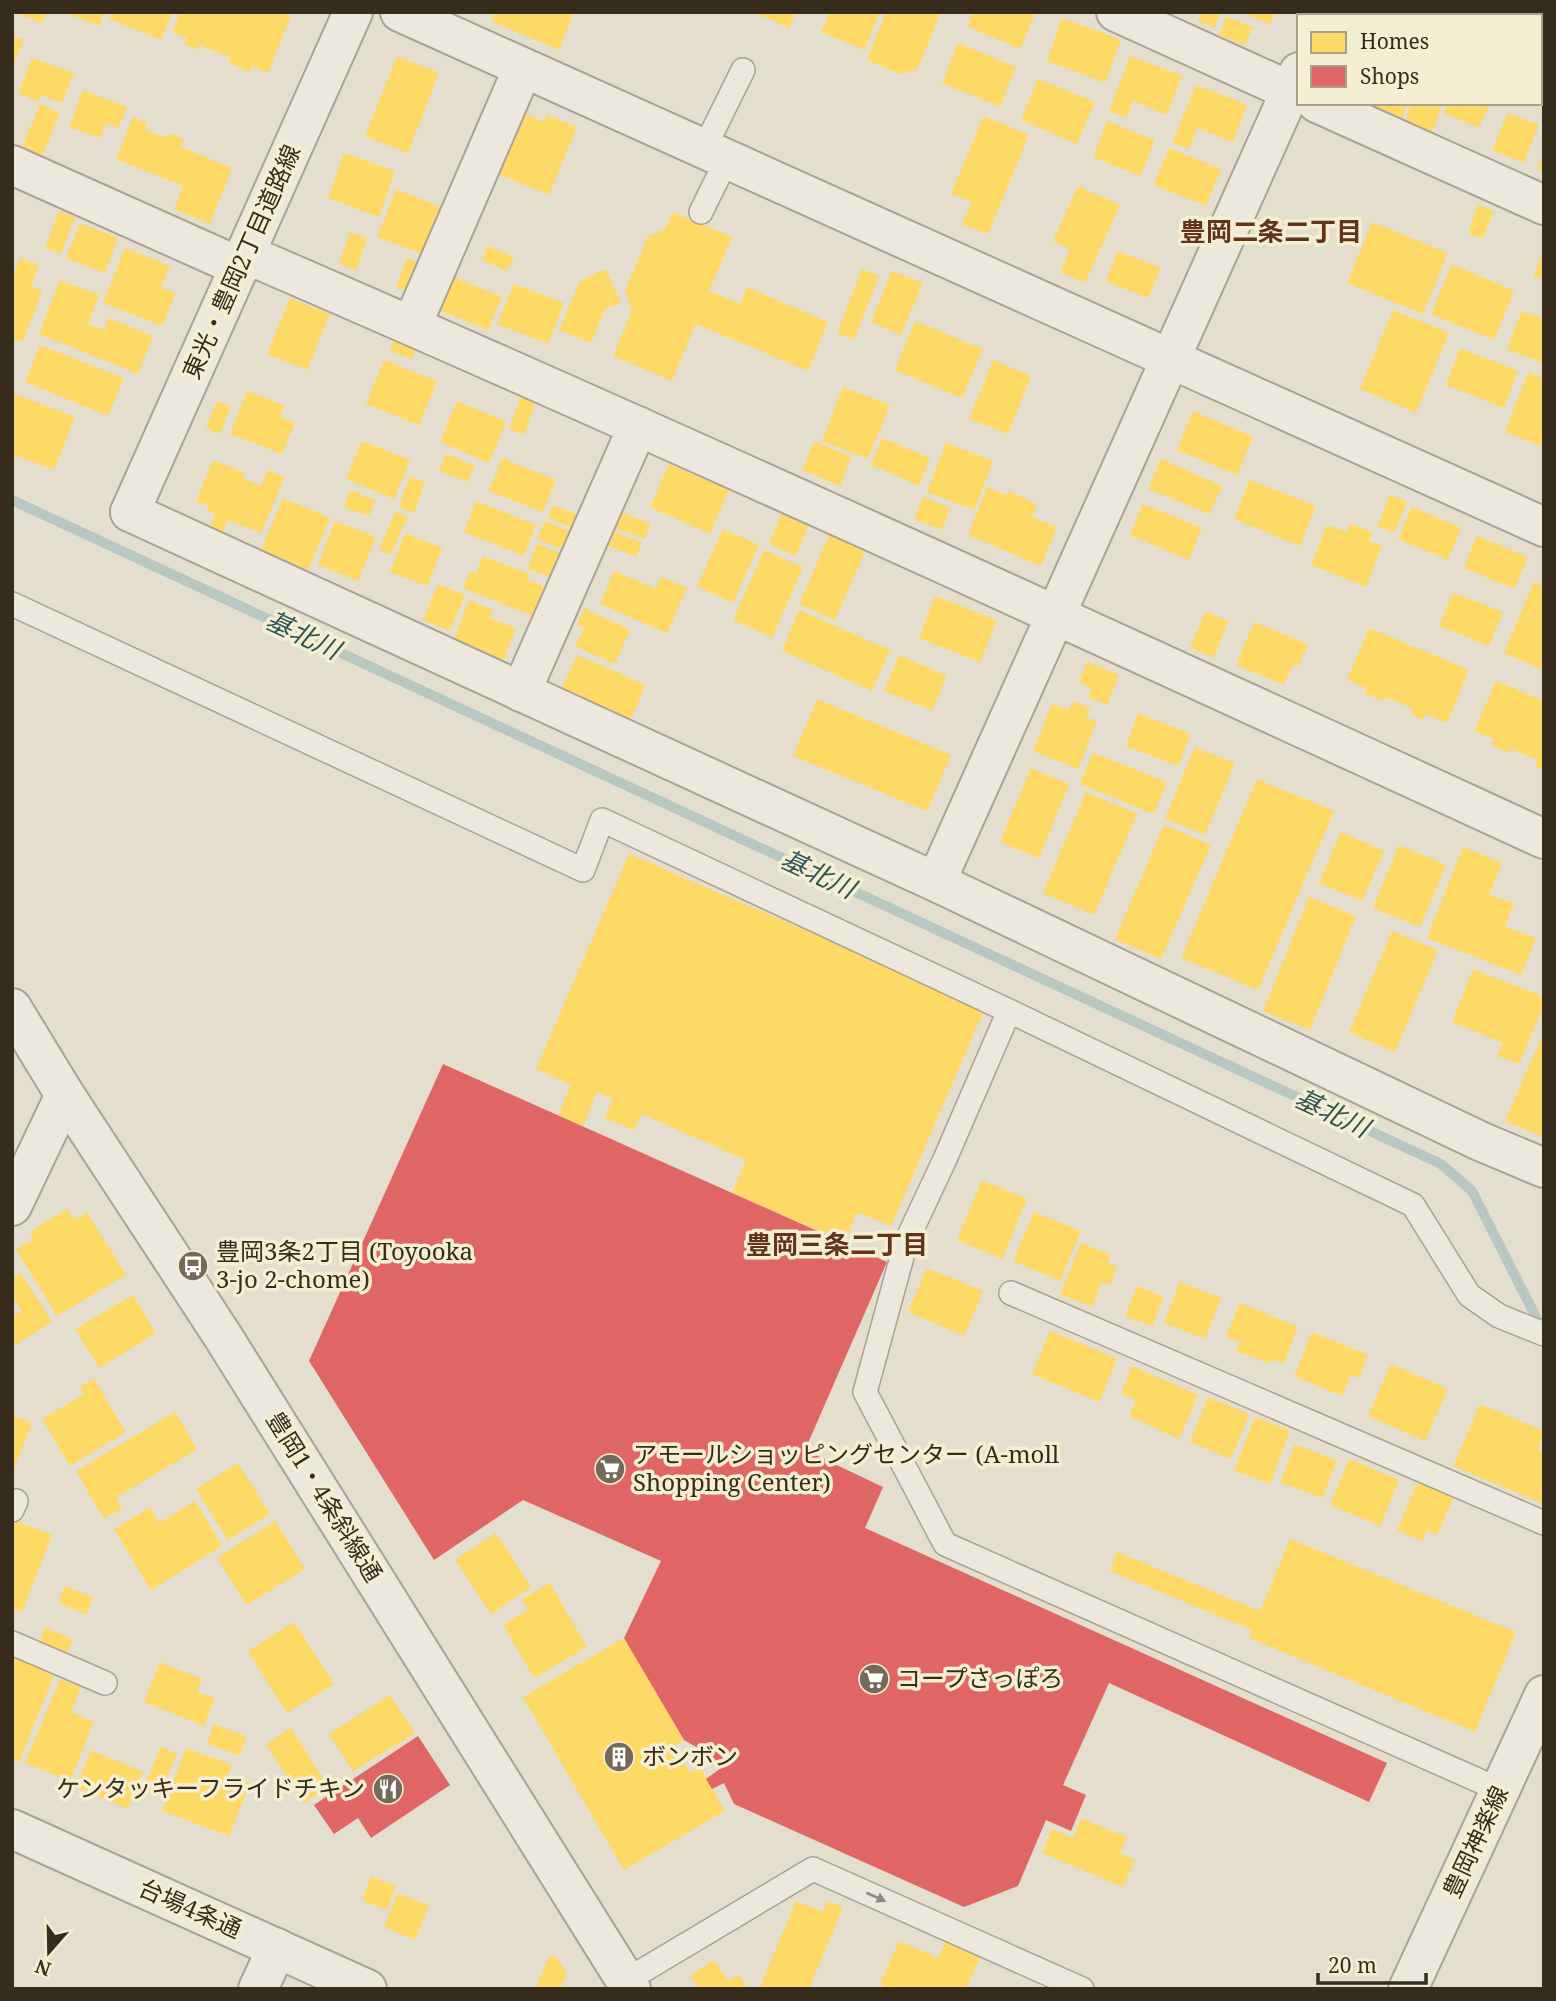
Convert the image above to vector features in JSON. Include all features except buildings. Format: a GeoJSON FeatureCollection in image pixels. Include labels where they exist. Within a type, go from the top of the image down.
{"type":"FeatureCollection","features":[{"type":"Feature","properties":{"kind":"street","name":"東光・豊岡2丁目道路線"},"geometry":{"type":"LineString","coordinates":[[353,12],[130,512],[521,692]]}},
{"type":"Feature","properties":{"kind":"street"},"geometry":{"type":"LineString","coordinates":[[400,12],[1544,527]]}},
{"type":"Feature","properties":{"kind":"street"},"geometry":{"type":"LineString","coordinates":[[1116,12],[1297,88]]}},
{"type":"Feature","properties":{"kind":"street"},"geometry":{"type":"LineString","coordinates":[[412,326],[523,68]]}},
{"type":"Feature","properties":{"kind":"street"},"geometry":{"type":"LineString","coordinates":[[936,881],[1171,359],[1297,98]]}},
{"type":"Feature","properties":{"kind":"street"},"geometry":{"type":"LineString","coordinates":[[1333,105],[1544,205]]}},
{"type":"Feature","properties":{"kind":"street"},"geometry":{"type":"LineString","coordinates":[[12,165],[412,326],[1056,614],[1544,839]]}},
{"type":"Feature","properties":{"kind":"street"},"geometry":{"type":"LineString","coordinates":[[638,426],[521,692],[936,881],[1482,1142],[1544,1168]]}},
{"type":"Feature","properties":{"kind":"street","name":"豊岡1・4条斜線通"},"geometry":{"type":"LineString","coordinates":[[12,1009],[65,1096],[222,1335],[629,1985]]}},
{"type":"Feature","properties":{"kind":"street"},"geometry":{"type":"LineString","coordinates":[[12,1206],[65,1096]]}},
{"type":"Feature","properties":{"kind":"street","name":"豊岡神楽線"},"geometry":{"type":"LineString","coordinates":[[1408,1989],[1544,1695]]}},
{"type":"Feature","properties":{"kind":"street","name":"台場4条通"},"geometry":{"type":"LineString","coordinates":[[12,1829],[367,1989]]}},
{"type":"Feature","properties":{"kind":"street"},"geometry":{"type":"LineString","coordinates":[[258,1989],[277,1948]]}},
{"type":"Feature","properties":{"kind":"lane"},"geometry":{"type":"LineString","coordinates":[[701,212],[743,70]]}},
{"type":"Feature","properties":{"kind":"lane"},"geometry":{"type":"LineString","coordinates":[[12,604],[583,870],[602,820],[1009,1011],[1413,1205],[1469,1295],[1499,1316],[1544,1334]]}},
{"type":"Feature","properties":{"kind":"lane"},"geometry":{"type":"LineString","coordinates":[[1009,1011],[906,1242],[865,1392],[945,1544],[1500,1790]]}},
{"type":"Feature","properties":{"kind":"lane"},"geometry":{"type":"LineString","coordinates":[[1011,1293],[1544,1523]]}},
{"type":"Feature","properties":{"kind":"lane"},"geometry":{"type":"LineString","coordinates":[[12,1643],[105,1683]]}},
{"type":"Feature","properties":{"kind":"lane"},"geometry":{"type":"LineString","coordinates":[[629,1985],[813,1869],[1082,1989]]}},
{"type":"Feature","properties":{"kind":"waterway","name":"基北川"},"geometry":{"type":"LineString","coordinates":[[12,500],[1441,1164],[1472,1191],[1542,1329]]}},
{"type":"Feature","properties":{"kind":"place","name":"豊岡3条2丁目 (Toyooka 3-jo 2-chome)"},"geometry":{"type":"Point","coordinates":[193,1266]}},
{"type":"Feature","properties":{"kind":"place","name":"アモールショッピングセンター (A-moll Shopping Center)"},"geometry":{"type":"Point","coordinates":[610,1469]}},
{"type":"Feature","properties":{"kind":"place","name":"コープさっぽろ"},"geometry":{"type":"Point","coordinates":[874,1679]}},
{"type":"Feature","properties":{"kind":"place","name":"ボンボン"},"geometry":{"type":"Point","coordinates":[619,1757]}},
{"type":"Feature","properties":{"kind":"place","name":"ケンタッキーフライドチキン"},"geometry":{"type":"Point","coordinates":[388,1789]}},
{"type":"Feature","properties":{"kind":"district","name":"豊岡二条二丁目"},"geometry":{"type":"Point","coordinates":[1271,232]}},
{"type":"Feature","properties":{"kind":"district","name":"豊岡三条二丁目"},"geometry":{"type":"Point","coordinates":[837,1245]}}]}
